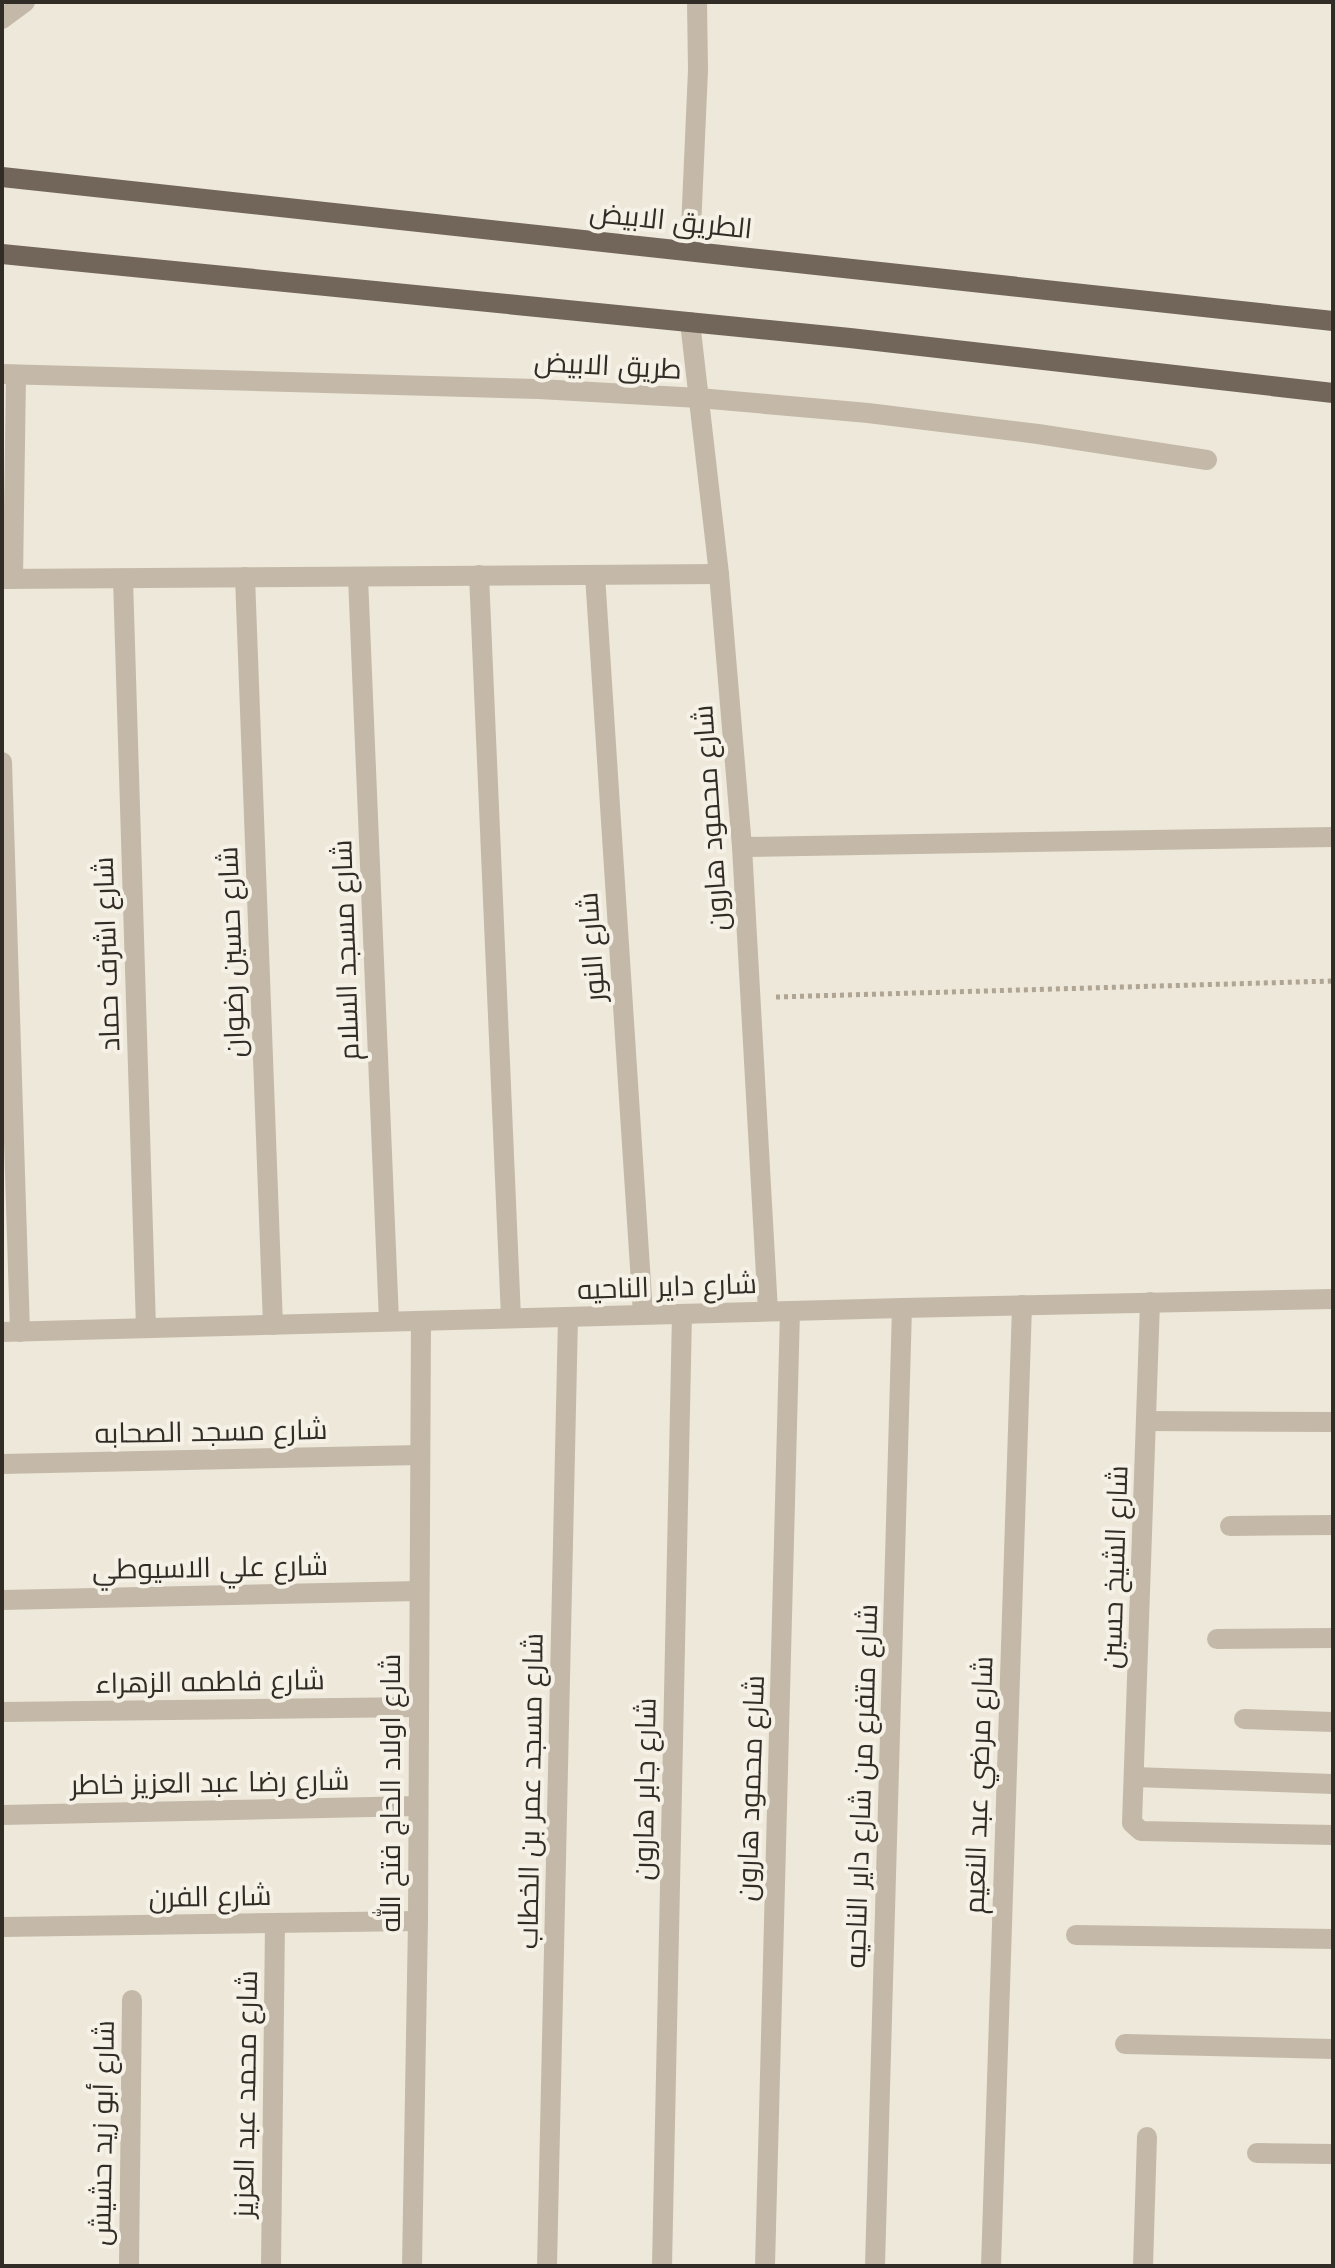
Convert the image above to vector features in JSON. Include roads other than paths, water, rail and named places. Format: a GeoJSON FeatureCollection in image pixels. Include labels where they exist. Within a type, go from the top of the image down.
{"type":"FeatureCollection","features":[{"type":"Feature","properties":{"kind":"main road","name":"الطريق الابيض"},"geometry":{"type":"LineString","coordinates":[[2,177],[1333,321]]}},
{"type":"Feature","properties":{"kind":"main road"},"geometry":{"type":"LineString","coordinates":[[2,254],[690,322],[1333,393]]}},
{"type":"Feature","properties":{"kind":"street"},"geometry":{"type":"LineString","coordinates":[[2,19],[25,2]]}},
{"type":"Feature","properties":{"kind":"street"},"geometry":{"type":"LineString","coordinates":[[690,251],[698,70],[697,2]]}},
{"type":"Feature","properties":{"kind":"street","name":"شارع محمود هارون"},"geometry":{"type":"LineString","coordinates":[[690,322],[719,574],[742,847],[768,1311]]}},
{"type":"Feature","properties":{"kind":"street"},"geometry":{"type":"LineString","coordinates":[[9,374],[7,579],[719,574]]}},
{"type":"Feature","properties":{"kind":"street","name":"طريق الابيض"},"geometry":{"type":"LineString","coordinates":[[9,374],[539,389],[699,398],[868,413],[1038,434],[1207,460]]}},
{"type":"Feature","properties":{"kind":"street"},"geometry":{"type":"LineString","coordinates":[[479,575],[511,1318]]}},
{"type":"Feature","properties":{"kind":"street","name":"شارع النور"},"geometry":{"type":"LineString","coordinates":[[595,575],[643,1314]]}},
{"type":"Feature","properties":{"kind":"street","name":"شارع حسين رضوان"},"geometry":{"type":"LineString","coordinates":[[245,577],[273,1325]]}},
{"type":"Feature","properties":{"kind":"street","name":"شارع مسجد السلام"},"geometry":{"type":"LineString","coordinates":[[358,577],[389,1321]]}},
{"type":"Feature","properties":{"kind":"street","name":"شارع اشرف حماد"},"geometry":{"type":"LineString","coordinates":[[123,579],[146,1328]]}},
{"type":"Feature","properties":{"kind":"street"},"geometry":{"type":"LineString","coordinates":[[2,762],[11,1332]]}},
{"type":"Feature","properties":{"kind":"street"},"geometry":{"type":"LineString","coordinates":[[742,847],[1333,837]]}},
{"type":"Feature","properties":{"kind":"street","name":"شارع داير الناحيه"},"geometry":{"type":"LineString","coordinates":[[11,1332],[1333,1299]]}},
{"type":"Feature","properties":{"kind":"street","name":"شارع الشيخ حسين"},"geometry":{"type":"LineString","coordinates":[[1150,1302],[1132,1823],[1141,1831],[1333,1835]]}},
{"type":"Feature","properties":{"kind":"street","name":"شارع مرضي عبد النعيم"},"geometry":{"type":"LineString","coordinates":[[991,2266],[1022,1305]]}},
{"type":"Feature","properties":{"kind":"street","name":"شارع متفرع من شارع داير الناحيه"},"geometry":{"type":"LineString","coordinates":[[875,2266],[902,1308]]}},
{"type":"Feature","properties":{"kind":"street","name":"شارع محمود هارون"},"geometry":{"type":"LineString","coordinates":[[765,2266],[790,1311]]}},
{"type":"Feature","properties":{"kind":"street","name":"شارع جابر هارون"},"geometry":{"type":"LineString","coordinates":[[662,2266],[682,1314]]}},
{"type":"Feature","properties":{"kind":"street","name":"شارع مسجد عمر بن الخطاب"},"geometry":{"type":"LineString","coordinates":[[547,2266],[568,1317]]}},
{"type":"Feature","properties":{"kind":"street","name":"شارع اولاد الحاج فتح الله"},"geometry":{"type":"LineString","coordinates":[[412,2266],[418,1921],[421,1321]]}},
{"type":"Feature","properties":{"kind":"street"},"geometry":{"type":"LineString","coordinates":[[1148,1421],[1333,1422]]}},
{"type":"Feature","properties":{"kind":"street","name":"شارع مسجد الصحابه"},"geometry":{"type":"LineString","coordinates":[[2,1464],[420,1455]]}},
{"type":"Feature","properties":{"kind":"street"},"geometry":{"type":"LineString","coordinates":[[1230,1526],[1333,1525]]}},
{"type":"Feature","properties":{"kind":"street","name":"شارع علي الاسيوطي"},"geometry":{"type":"LineString","coordinates":[[2,1600],[419,1591]]}},
{"type":"Feature","properties":{"kind":"street"},"geometry":{"type":"LineString","coordinates":[[1217,1639],[1333,1638]]}},
{"type":"Feature","properties":{"kind":"street","name":"شارع فاطمه الزهراء"},"geometry":{"type":"LineString","coordinates":[[2,1712],[419,1707]]}},
{"type":"Feature","properties":{"kind":"street"},"geometry":{"type":"LineString","coordinates":[[1244,1719],[1333,1722]]}},
{"type":"Feature","properties":{"kind":"street"},"geometry":{"type":"LineString","coordinates":[[1134,1777],[1333,1784]]}},
{"type":"Feature","properties":{"kind":"street","name":"شارع رضا عبد العزيز خاطر"},"geometry":{"type":"LineString","coordinates":[[2,1815],[418,1806]]}},
{"type":"Feature","properties":{"kind":"street","name":"شارع الفرن"},"geometry":{"type":"LineString","coordinates":[[2,1927],[418,1921]]}},
{"type":"Feature","properties":{"kind":"street","name":"شارع محمد عبد العزيز"},"geometry":{"type":"LineString","coordinates":[[271,2266],[275,1923]]}},
{"type":"Feature","properties":{"kind":"street"},"geometry":{"type":"LineString","coordinates":[[1076,1935],[1333,1939]]}},
{"type":"Feature","properties":{"kind":"street","name":"شارع أبو زيد حشيش"},"geometry":{"type":"LineString","coordinates":[[129,2266],[132,2000]]}},
{"type":"Feature","properties":{"kind":"street"},"geometry":{"type":"LineString","coordinates":[[1125,2044],[1333,2049]]}},
{"type":"Feature","properties":{"kind":"street"},"geometry":{"type":"LineString","coordinates":[[1143,2266],[1147,2137]]}},
{"type":"Feature","properties":{"kind":"street"},"geometry":{"type":"LineString","coordinates":[[1257,2153],[1333,2154]]}}]}
